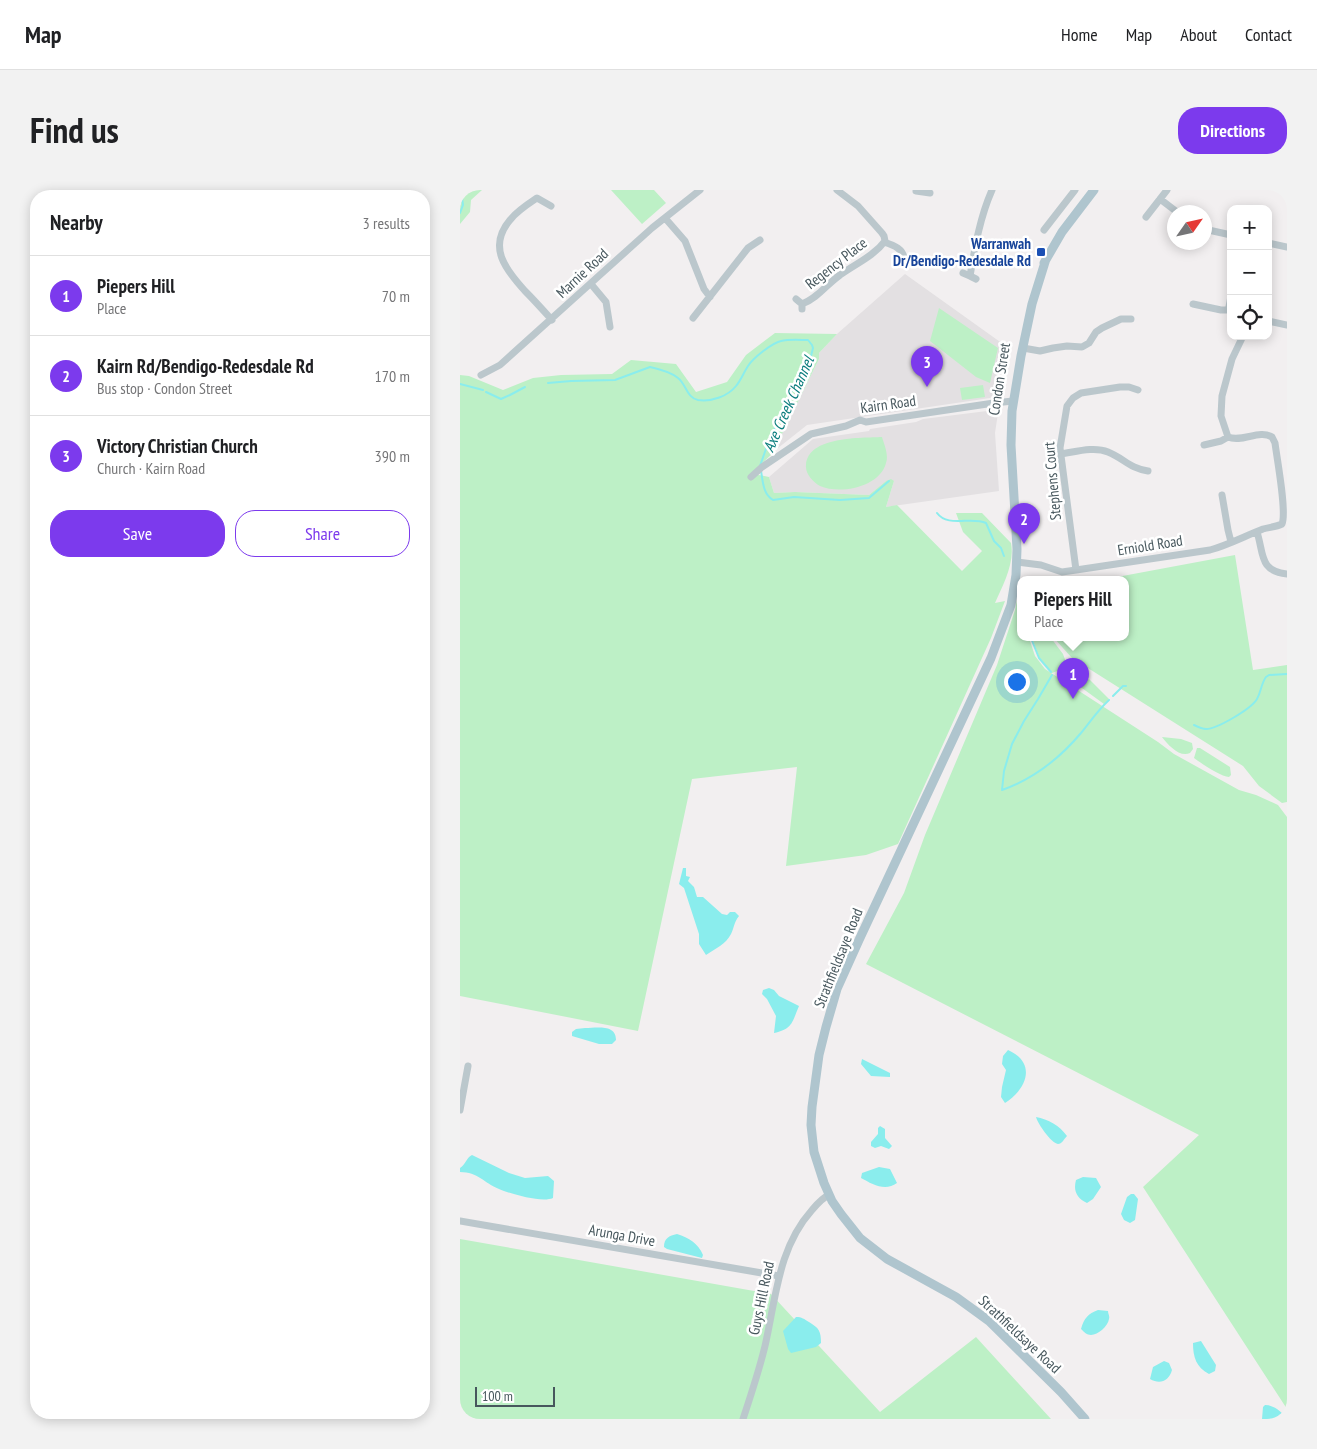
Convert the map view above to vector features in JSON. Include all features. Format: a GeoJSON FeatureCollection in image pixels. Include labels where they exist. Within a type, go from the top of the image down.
{"type":"FeatureCollection","features":[{"type":"Feature","properties":{"kind":"main road","name":"Condon Street"},"geometry":{"type":"LineString","coordinates":[[1017,562],[1010,402],[1024,312],[1032,286],[1046,259],[1071,219],[1094,190]]}},
{"type":"Feature","properties":{"kind":"main road","name":"Condon Street"},"geometry":{"type":"LineString","coordinates":[[1010,402],[1033,299],[1046,259]]}},
{"type":"Feature","properties":{"kind":"main road","name":"Strathfieldsaye Road"},"geometry":{"type":"LineString","coordinates":[[1017,562],[1012,600],[997,644],[840,983],[830,1011],[819,1055],[811,1115],[814,1152],[820,1173],[829,1194],[847,1222],[868,1245],[887,1259],[956,1297],[989,1320],[1086,1419]]}},
{"type":"Feature","properties":{"kind":"street","name":"Marnie Road"},"geometry":{"type":"LineString","coordinates":[[481,375],[500,365],[665,218],[700,190]]}},
{"type":"Feature","properties":{"kind":"street","name":"Regency Place"},"geometry":{"type":"LineString","coordinates":[[800,304],[813,299],[838,276],[865,259],[884,242],[882,233],[861,209],[837,190]]}},
{"type":"Feature","properties":{"kind":"street"},"geometry":{"type":"LineString","coordinates":[[970,276],[977,237],[986,203],[992,190]]}},
{"type":"Feature","properties":{"kind":"street"},"geometry":{"type":"LineString","coordinates":[[1044,230],[1075,190]]}},
{"type":"Feature","properties":{"kind":"street"},"geometry":{"type":"LineString","coordinates":[[1146,217],[1167,190]]}},
{"type":"Feature","properties":{"kind":"street"},"geometry":{"type":"LineString","coordinates":[[916,191],[927,192]]}},
{"type":"Feature","properties":{"kind":"street"},"geometry":{"type":"LineString","coordinates":[[550,206],[536,198],[509,220],[500,245],[503,262],[508,271],[552,320]]}},
{"type":"Feature","properties":{"kind":"street"},"geometry":{"type":"LineString","coordinates":[[1160,199],[1168,205]]}},
{"type":"Feature","properties":{"kind":"street"},"geometry":{"type":"LineString","coordinates":[[665,218],[685,241],[704,289],[710,297]]}},
{"type":"Feature","properties":{"kind":"street"},"geometry":{"type":"LineString","coordinates":[[1212,231],[1227,234]]}},
{"type":"Feature","properties":{"kind":"street"},"geometry":{"type":"LineString","coordinates":[[693,318],[748,248],[760,240]]}},
{"type":"Feature","properties":{"kind":"street","name":"Regency Place"},"geometry":{"type":"LineString","coordinates":[[884,242],[901,251],[904,255],[904,261]]}},
{"type":"Feature","properties":{"kind":"street"},"geometry":{"type":"LineString","coordinates":[[1272,244],[1287,247]]}},
{"type":"Feature","properties":{"kind":"street"},"geometry":{"type":"LineString","coordinates":[[591,284],[606,302],[610,327]]}},
{"type":"Feature","properties":{"kind":"street"},"geometry":{"type":"LineString","coordinates":[[1192,304],[1227,311]]}},
{"type":"Feature","properties":{"kind":"street"},"geometry":{"type":"LineString","coordinates":[[1023,348],[1040,352],[1067,346],[1082,347],[1089,343],[1096,332],[1102,328],[1121,319],[1131,319]]}},
{"type":"Feature","properties":{"kind":"street"},"geometry":{"type":"LineString","coordinates":[[1272,322],[1287,325]]}},
{"type":"Feature","properties":{"kind":"street"},"geometry":{"type":"LineString","coordinates":[[1228,437],[1227,421],[1222,408],[1223,388],[1241,340]]}},
{"type":"Feature","properties":{"kind":"street","name":"Stephens Court"},"geometry":{"type":"LineString","coordinates":[[1076,570],[1060,443],[1067,406],[1073,398],[1081,393],[1120,387],[1138,390]]}},
{"type":"Feature","properties":{"kind":"street","name":"Kairn Road"},"geometry":{"type":"LineString","coordinates":[[751,477],[798,442],[816,432],[846,426],[860,420],[866,422],[1010,402]]}},
{"type":"Feature","properties":{"kind":"street"},"geometry":{"type":"LineString","coordinates":[[1203,445],[1221,441],[1228,437],[1270,435],[1275,443],[1284,486]]}},
{"type":"Feature","properties":{"kind":"street"},"geometry":{"type":"LineString","coordinates":[[1061,454],[1094,450],[1104,451],[1132,467],[1148,471]]}},
{"type":"Feature","properties":{"kind":"street","name":"Erniold Road"},"geometry":{"type":"LineString","coordinates":[[1017,562],[1041,565],[1062,572],[1221,547],[1283,522],[1284,486]]}},
{"type":"Feature","properties":{"kind":"street"},"geometry":{"type":"LineString","coordinates":[[1222,495],[1232,542]]}},
{"type":"Feature","properties":{"kind":"street"},"geometry":{"type":"LineString","coordinates":[[1257,532],[1268,568],[1287,574]]}},
{"type":"Feature","properties":{"kind":"street"},"geometry":{"type":"LineString","coordinates":[[460,1110],[468,1066]]}},
{"type":"Feature","properties":{"kind":"street","name":"Guys Hill Road"},"geometry":{"type":"LineString","coordinates":[[743,1419],[765,1347],[778,1276],[785,1255],[796,1230],[829,1194]]}},
{"type":"Feature","properties":{"kind":"street","name":"Arunga Drive"},"geometry":{"type":"LineString","coordinates":[[460,1221],[778,1276]]}},
{"type":"Feature","properties":{"kind":"shaded area"},"geometry":{"type":"Polygon","coordinates":[[[905,274],[1003,344],[994,394],[990,398],[807,425],[773,452],[819,359],[819,353],[837,334],[905,274]]]}},
{"type":"Feature","properties":{"kind":"shaded area"},"geometry":{"type":"Polygon","coordinates":[[[995,410],[998,413],[995,433],[999,491],[886,507],[894,481],[886,481],[869,495],[774,493],[769,477],[813,439],[869,431],[870,429],[916,422],[923,419],[995,410]]]}},
{"type":"Feature","properties":{"kind":"green space"},"geometry":{"type":"Polygon","coordinates":[[[460,190],[482,190],[471,200],[470,212],[460,224],[460,190]]]}},
{"type":"Feature","properties":{"kind":"green space"},"geometry":{"type":"Polygon","coordinates":[[[611,190],[654,190],[666,203],[642,224],[611,190]]]}},
{"type":"Feature","properties":{"kind":"green space"},"geometry":{"type":"Polygon","coordinates":[[[939,308],[998,348],[990,383],[976,377],[930,341],[939,308]]]}},
{"type":"Feature","properties":{"kind":"green space"},"geometry":{"type":"Polygon","coordinates":[[[775,333],[837,334],[819,353],[819,359],[772,454],[757,468],[754,474],[769,477],[774,493],[869,495],[891,479],[894,481],[886,507],[897,505],[962,571],[982,551],[963,532],[956,513],[982,513],[1011,543],[1010,566],[995,603],[1005,601],[991,638],[898,844],[866,855],[786,866],[797,767],[692,779],[638,1031],[460,996],[460,375],[469,376],[503,390],[533,378],[561,375],[612,374],[631,360],[676,364],[696,392],[727,382],[746,355],[775,333]]]}},
{"type":"Feature","properties":{"kind":"green space"},"geometry":{"type":"Polygon","coordinates":[[[983,385],[985,397],[962,400],[960,388],[983,385]]]}},
{"type":"Feature","properties":{"kind":"green space"},"geometry":{"type":"Polygon","coordinates":[[[882,437],[887,460],[882,471],[868,483],[848,489],[828,489],[817,484],[808,475],[806,465],[809,456],[825,444],[837,440],[882,437]]]}},
{"type":"Feature","properties":{"kind":"green space"},"geometry":{"type":"Polygon","coordinates":[[[1235,555],[1253,670],[1287,665],[1287,802],[1282,803],[1259,786],[1243,766],[1072,658],[1057,641],[1129,641],[1129,576],[1122,576],[1235,555]]]}},
{"type":"Feature","properties":{"kind":"green space"},"geometry":{"type":"Polygon","coordinates":[[[1017,600],[1017,641],[1030,641],[1035,656],[1045,669],[1174,754],[1239,790],[1278,805],[1287,817],[1287,1409],[1143,1187],[1199,1135],[866,964],[904,893],[925,835],[997,665],[1017,600]]]}},
{"type":"Feature","properties":{"kind":"green space"},"geometry":{"type":"Polygon","coordinates":[[[1033,641],[1053,641],[1063,654],[1067,665],[1065,668],[1052,673],[1039,657],[1033,641]]]}},
{"type":"Feature","properties":{"kind":"green space"},"geometry":{"type":"Polygon","coordinates":[[[1075,666],[1077,669],[1072,680],[1060,675],[1059,672],[1075,666]]]}},
{"type":"Feature","properties":{"kind":"green space"},"geometry":{"type":"Polygon","coordinates":[[[1081,676],[1087,680],[1089,679],[1109,699],[1104,704],[1075,683],[1081,676]]]}},
{"type":"Feature","properties":{"kind":"green space"},"geometry":{"type":"Polygon","coordinates":[[[1162,737],[1181,739],[1192,743],[1193,749],[1190,753],[1182,754],[1171,747],[1162,737]]]}},
{"type":"Feature","properties":{"kind":"green space"},"geometry":{"type":"Polygon","coordinates":[[[1197,748],[1230,767],[1231,775],[1229,777],[1221,775],[1194,758],[1197,748]]]}},
{"type":"Feature","properties":{"kind":"green space"},"geometry":{"type":"Polygon","coordinates":[[[460,1239],[771,1294],[880,1412],[976,1337],[1051,1419],[460,1419],[460,1239]]]}},
{"type":"Feature","properties":{"kind":"water"},"geometry":{"type":"Polygon","coordinates":[[[683,868],[686,868],[686,876],[690,877],[688,881],[694,887],[697,897],[703,897],[722,914],[727,915],[730,912],[735,912],[739,916],[726,941],[706,955],[699,944],[699,934],[684,888],[679,884],[683,868]]]}},
{"type":"Feature","properties":{"kind":"water"},"geometry":{"type":"Polygon","coordinates":[[[769,988],[774,990],[779,996],[799,1006],[791,1024],[785,1029],[774,1033],[776,1016],[767,999],[762,994],[763,990],[769,988]]]}},
{"type":"Feature","properties":{"kind":"water"},"geometry":{"type":"Polygon","coordinates":[[[576,1029],[609,1029],[613,1031],[616,1040],[612,1044],[599,1044],[572,1036],[572,1032],[576,1029]]]}},
{"type":"Feature","properties":{"kind":"water"},"geometry":{"type":"Polygon","coordinates":[[[1008,1050],[1017,1055],[1023,1062],[1026,1076],[1019,1091],[1005,1103],[1001,1097],[1006,1070],[1002,1064],[1003,1056],[1008,1050]]]}},
{"type":"Feature","properties":{"kind":"water"},"geometry":{"type":"Polygon","coordinates":[[[862,1059],[890,1073],[890,1077],[871,1076],[861,1064],[862,1059]]]}},
{"type":"Feature","properties":{"kind":"water"},"geometry":{"type":"Polygon","coordinates":[[[1036,1117],[1045,1119],[1061,1129],[1067,1136],[1061,1143],[1055,1143],[1045,1133],[1036,1117]]]}},
{"type":"Feature","properties":{"kind":"water"},"geometry":{"type":"Polygon","coordinates":[[[880,1126],[885,1129],[885,1138],[892,1146],[889,1149],[881,1146],[875,1148],[871,1146],[871,1142],[878,1134],[880,1126]]]}},
{"type":"Feature","properties":{"kind":"water"},"geometry":{"type":"Polygon","coordinates":[[[472,1155],[509,1173],[525,1178],[548,1176],[554,1181],[553,1198],[534,1199],[518,1195],[494,1187],[472,1174],[460,1172],[460,1168],[472,1155]]]}},
{"type":"Feature","properties":{"kind":"water"},"geometry":{"type":"Polygon","coordinates":[[[879,1167],[890,1169],[897,1183],[892,1186],[883,1187],[874,1185],[861,1178],[862,1173],[879,1167]]]}},
{"type":"Feature","properties":{"kind":"water"},"geometry":{"type":"Polygon","coordinates":[[[1083,1177],[1096,1178],[1101,1187],[1093,1199],[1087,1203],[1078,1196],[1076,1191],[1076,1180],[1083,1177]]]}},
{"type":"Feature","properties":{"kind":"water"},"geometry":{"type":"Polygon","coordinates":[[[1134,1194],[1138,1199],[1135,1220],[1130,1223],[1124,1220],[1121,1214],[1127,1197],[1134,1194]]]}},
{"type":"Feature","properties":{"kind":"water"},"geometry":{"type":"Polygon","coordinates":[[[677,1234],[696,1244],[703,1255],[702,1258],[664,1247],[667,1238],[677,1234]]]}},
{"type":"Feature","properties":{"kind":"water"},"geometry":{"type":"Polygon","coordinates":[[[1098,1310],[1108,1311],[1109,1317],[1105,1327],[1094,1335],[1084,1332],[1081,1329],[1085,1319],[1098,1310]]]}},
{"type":"Feature","properties":{"kind":"water"},"geometry":{"type":"Polygon","coordinates":[[[796,1317],[804,1319],[817,1328],[820,1333],[821,1343],[816,1347],[791,1353],[783,1331],[796,1317]]]}},
{"type":"Feature","properties":{"kind":"water"},"geometry":{"type":"Polygon","coordinates":[[[1201,1341],[1216,1365],[1215,1371],[1209,1374],[1198,1365],[1194,1353],[1193,1343],[1201,1341]]]}},
{"type":"Feature","properties":{"kind":"water"},"geometry":{"type":"Polygon","coordinates":[[[1164,1361],[1169,1363],[1172,1370],[1169,1377],[1161,1382],[1150,1379],[1153,1367],[1164,1361]]]}},
{"type":"Feature","properties":{"kind":"water"},"geometry":{"type":"Polygon","coordinates":[[[1265,1405],[1278,1409],[1287,1419],[1262,1419],[1263,1407],[1265,1405]]]}},
{"type":"Feature","properties":{"kind":"waterway","name":"Axe Creek Channel"},"geometry":{"type":"LineString","coordinates":[[460,213],[463,205],[461,190]]}},
{"type":"Feature","properties":{"kind":"waterway","name":"Axe Creek Channel"},"geometry":{"type":"LineString","coordinates":[[548,383],[615,380],[650,367],[675,376],[694,399],[709,400],[733,390],[750,363],[777,342],[784,340],[808,340],[813,348],[809,364],[792,390],[760,466]]}},
{"type":"Feature","properties":{"kind":"waterway","name":"Axe Creek Channel"},"geometry":{"type":"LineString","coordinates":[[460,384],[483,390]]}},
{"type":"Feature","properties":{"kind":"waterway","name":"Axe Creek Channel"},"geometry":{"type":"LineString","coordinates":[[486,392],[501,399],[525,387]]}},
{"type":"Feature","properties":{"kind":"waterway","name":"Axe Creek Channel"},"geometry":{"type":"LineString","coordinates":[[761,471],[765,491],[773,500],[794,497],[840,500],[869,498],[889,481]]}},
{"type":"Feature","properties":{"kind":"waterway","name":"Axe Creek Channel"},"geometry":{"type":"LineString","coordinates":[[937,513],[947,520],[980,521],[986,523],[994,541],[1001,548],[1004,556]]}},
{"type":"Feature","properties":{"kind":"waterway","name":"Axe Creek Channel"},"geometry":{"type":"LineString","coordinates":[[1032,641],[1039,658],[1051,672]]}},
{"type":"Feature","properties":{"kind":"waterway","name":"Axe Creek Channel"},"geometry":{"type":"LineString","coordinates":[[1194,725],[1206,729],[1225,722],[1254,703],[1266,677],[1269,675],[1287,674]]}},
{"type":"Feature","properties":{"kind":"waterway","name":"Axe Creek Channel"},"geometry":{"type":"LineString","coordinates":[[1052,675],[1012,744],[1004,771],[1002,790],[1035,774],[1055,759],[1073,742],[1109,700]]}},
{"type":"Feature","properties":{"kind":"waterway","name":"Axe Creek Channel"},"geometry":{"type":"LineString","coordinates":[[1113,696],[1123,686],[1126,686]]}},
{"type":"Feature","properties":{"kind":"place","name":"Warranwah Dr/Bendigo-Redesdale Rd"},"geometry":{"type":"Point","coordinates":[1041,252]}},
{"type":"Feature","properties":{"kind":"place","name":"Victory Christian Church"},"geometry":{"type":"Point","coordinates":[927,387]}},
{"type":"Feature","properties":{"kind":"place","name":"Kairn Rd/Bendigo-Redesdale Rd"},"geometry":{"type":"Point","coordinates":[1024,544]}},
{"type":"Feature","properties":{"kind":"place","name":"Piepers Hill"},"geometry":{"type":"Point","coordinates":[1073,699]}}]}
